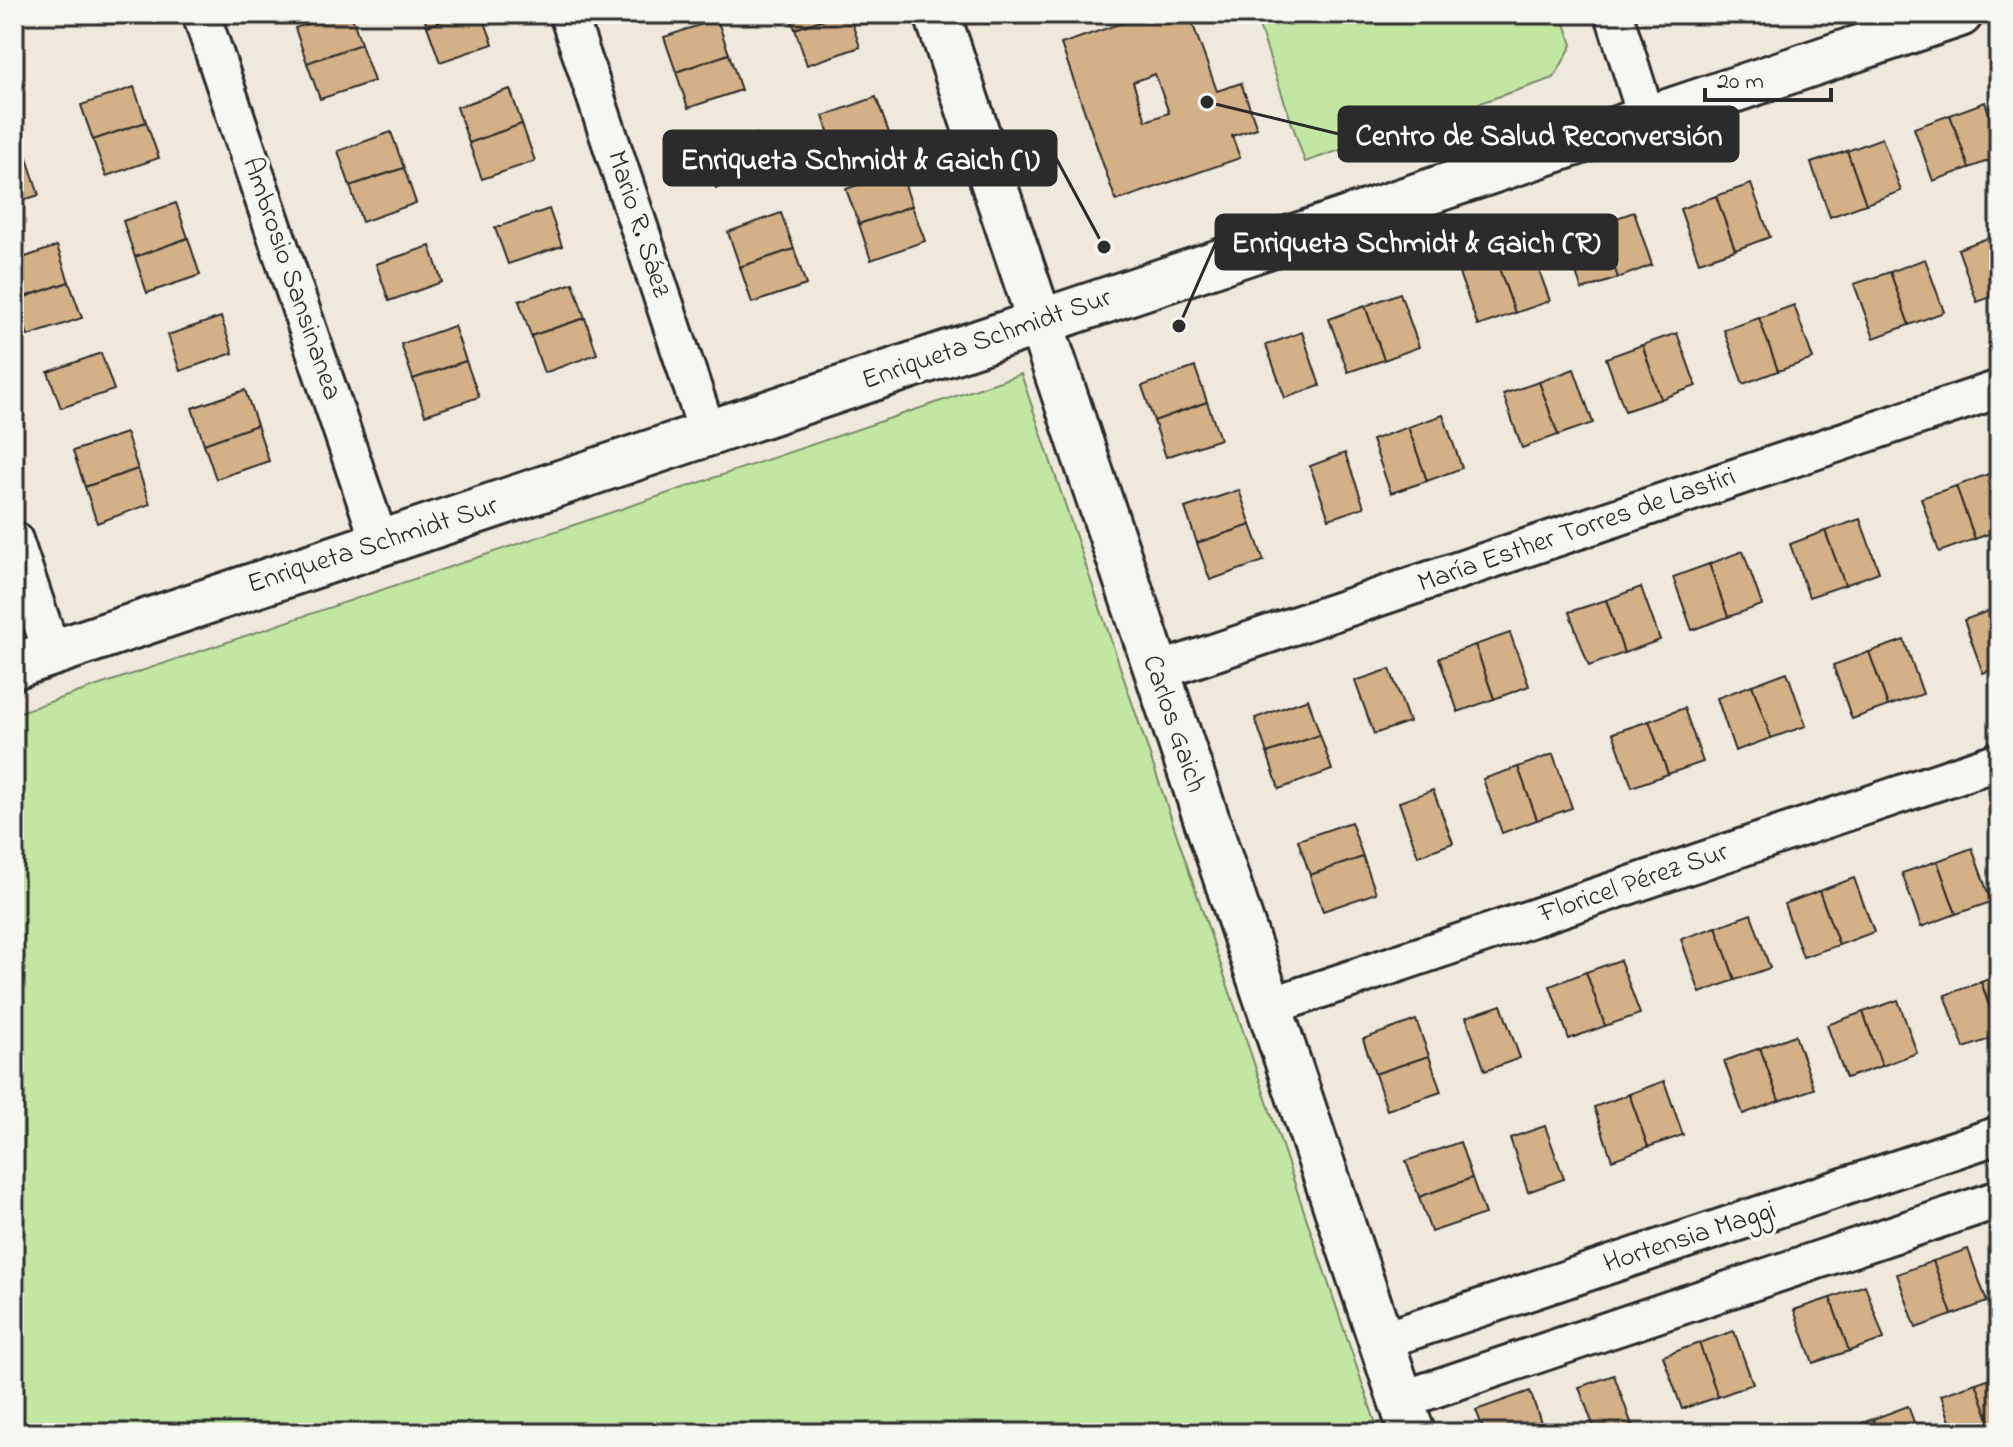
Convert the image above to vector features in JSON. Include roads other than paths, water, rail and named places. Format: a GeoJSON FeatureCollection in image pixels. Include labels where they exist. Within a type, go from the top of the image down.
{"type":"FeatureCollection","features":[{"type":"Feature","properties":{"kind":"street","name":"Ambrosio Sansinanea"},"geometry":{"type":"LineString","coordinates":[[201,14],[380,543]]}},
{"type":"Feature","properties":{"kind":"street","name":"Mario R. Sáez"},"geometry":{"type":"LineString","coordinates":[[568,14],[708,434]]}},
{"type":"Feature","properties":{"kind":"street","name":"Carlos Gaich"},"geometry":{"type":"LineString","coordinates":[[937,14],[1038,324],[1406,1417]]}},
{"type":"Feature","properties":{"kind":"street"},"geometry":{"type":"LineString","coordinates":[[1614,14],[1647,119]]}},
{"type":"Feature","properties":{"kind":"street","name":"Enriqueta Schmidt Sur"},"geometry":{"type":"LineString","coordinates":[[33,660],[1960,14]]}},
{"type":"Feature","properties":{"kind":"street","name":"María Esther Torres de Lastiri"},"geometry":{"type":"LineString","coordinates":[[1156,672],[1999,389]]}},
{"type":"Feature","properties":{"kind":"street"},"geometry":{"type":"LineString","coordinates":[[14,540],[33,660]]}},
{"type":"Feature","properties":{"kind":"street","name":"Floricel Pérez Sur"},"geometry":{"type":"LineString","coordinates":[[1268,1007],[1999,761]]}},
{"type":"Feature","properties":{"kind":"street","name":"Hortensia Maggi"},"geometry":{"type":"LineString","coordinates":[[1381,1341],[1999,1135]]}},
{"type":"Feature","properties":{"kind":"street"},"geometry":{"type":"LineString","coordinates":[[1406,1417],[1999,1199]]}},
{"type":"Feature","properties":{"kind":"place","name":"Centro de Salud Reconversión"},"geometry":{"type":"Point","coordinates":[1207,102]}},
{"type":"Feature","properties":{"kind":"place","name":"Enriqueta Schmidt & Gaich (I)"},"geometry":{"type":"Point","coordinates":[1104,247]}},
{"type":"Feature","properties":{"kind":"place","name":"Enriqueta Schmidt & Gaich (R)"},"geometry":{"type":"Point","coordinates":[1179,326]}}]}
